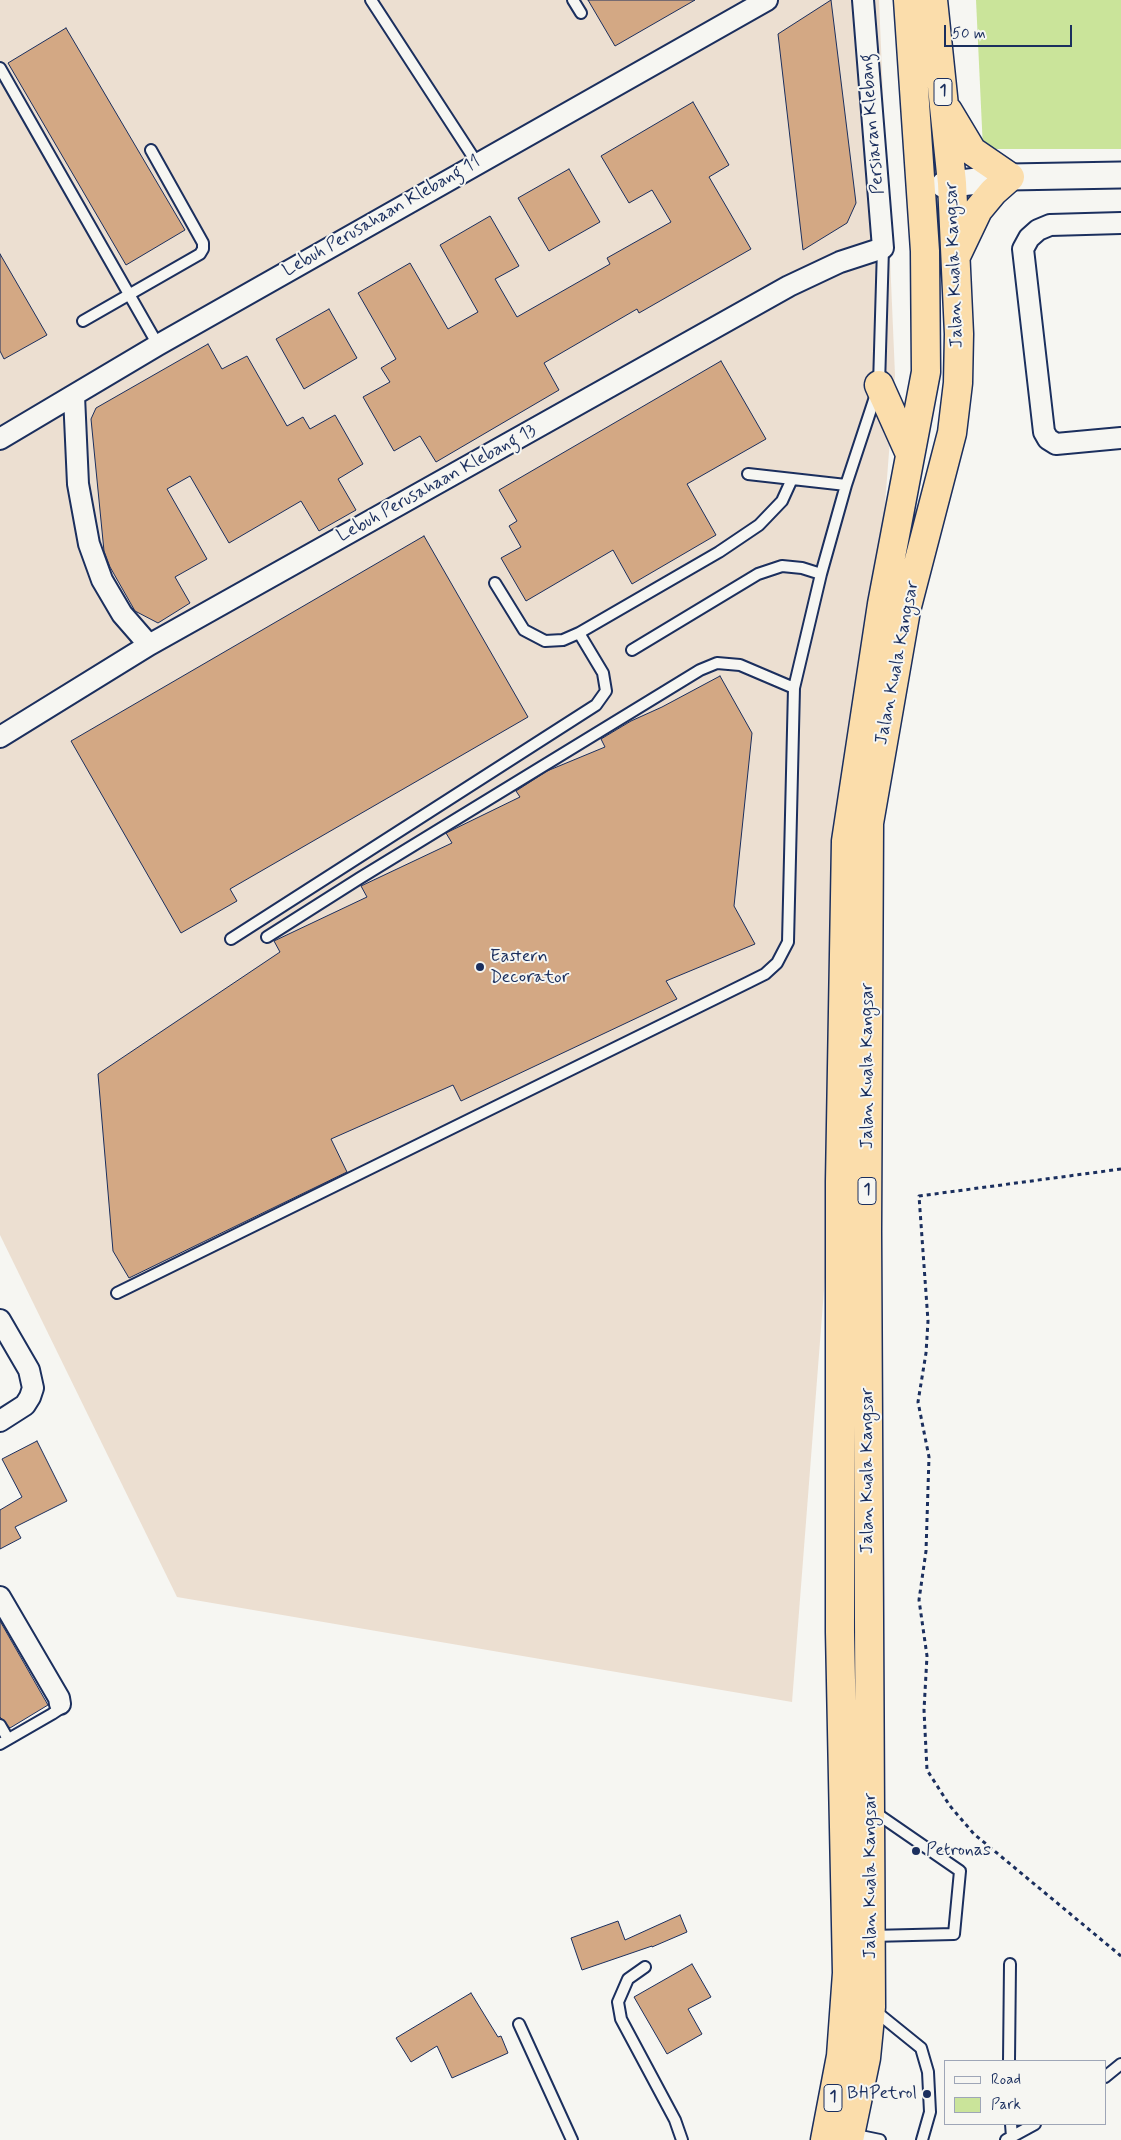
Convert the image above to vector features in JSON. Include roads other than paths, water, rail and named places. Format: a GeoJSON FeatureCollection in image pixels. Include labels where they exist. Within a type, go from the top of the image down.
{"type":"FeatureCollection","features":[{"type":"Feature","properties":{"kind":"highway"},"geometry":{"type":"LineString","coordinates":[[909,0],[916,12],[927,126],[936,169],[948,184],[936,202],[925,270]]}},
{"type":"Feature","properties":{"kind":"highway","name":"Jalan Kuala Kangsar"},"geometry":{"type":"LineString","coordinates":[[841,2138],[841,2056],[847,1973],[840,1632],[840,1181],[846,841],[882,604],[926,372],[925,270],[909,0]]}},
{"type":"Feature","properties":{"kind":"highway","name":"Jalan Kuala Kangsar"},"geometry":{"type":"LineString","coordinates":[[841,2138],[866,2058],[871,2007],[867,1231],[870,823],[906,610],[952,433],[958,383],[959,334],[956,258],[948,184],[944,104],[933,0]]}},
{"type":"Feature","properties":{"kind":"highway"},"geometry":{"type":"LineString","coordinates":[[944,104],[972,151],[1010,177],[978,210],[956,258]]}},
{"type":"Feature","properties":{"kind":"highway"},"geometry":{"type":"LineString","coordinates":[[879,385],[910,454]]}},
{"type":"Feature","properties":{"kind":"street","name":"Lebuh Perusahaan Klebang 11"},"geometry":{"type":"LineString","coordinates":[[0,439],[158,345],[767,0]]}},
{"type":"Feature","properties":{"kind":"street","name":"Persiaran Klebang"},"geometry":{"type":"LineString","coordinates":[[863,0],[883,248]]}},
{"type":"Feature","properties":{"kind":"street"},"geometry":{"type":"LineString","coordinates":[[948,184],[1010,177],[1121,175]]}},
{"type":"Feature","properties":{"kind":"street"},"geometry":{"type":"LineString","coordinates":[[1121,223],[1050,225],[1038,230],[1029,238],[1023,249],[1044,432],[1048,439],[1056,444],[1121,438]]}},
{"type":"Feature","properties":{"kind":"street","name":"Lebuh Perusahaan Klebang 13"},"geometry":{"type":"LineString","coordinates":[[0,737],[150,645],[789,286],[840,262],[883,248]]}},
{"type":"Feature","properties":{"kind":"street"},"geometry":{"type":"LineString","coordinates":[[74,396],[78,484],[89,544],[102,580],[122,614],[150,645]]}},
{"type":"Feature","properties":{"kind":"street"},"geometry":{"type":"LineString","coordinates":[[0,1320],[5,1340],[29,1370],[32,1379],[30,1397],[18,1411],[0,1421]]}},
{"type":"Feature","properties":{"kind":"street"},"geometry":{"type":"LineString","coordinates":[[0,1597],[59,1698],[60,1704]]}},
{"type":"Feature","properties":{"kind":"lane"},"geometry":{"type":"LineString","coordinates":[[371,0],[477,163]]}},
{"type":"Feature","properties":{"kind":"lane"},"geometry":{"type":"LineString","coordinates":[[573,0],[581,13]]}},
{"type":"Feature","properties":{"kind":"lane"},"geometry":{"type":"LineString","coordinates":[[0,68],[158,345]]}},
{"type":"Feature","properties":{"kind":"lane"},"geometry":{"type":"LineString","coordinates":[[83,321],[200,254],[203,248],[203,243],[151,150]]}},
{"type":"Feature","properties":{"kind":"lane"},"geometry":{"type":"LineString","coordinates":[[118,1293],[764,974],[777,963],[788,942],[794,688],[821,574],[846,485],[879,385],[883,248]]}},
{"type":"Feature","properties":{"kind":"lane"},"geometry":{"type":"LineString","coordinates":[[748,474],[846,485]]}},
{"type":"Feature","properties":{"kind":"lane"},"geometry":{"type":"LineString","coordinates":[[495,583],[524,630],[545,641],[563,640],[579,633],[719,552],[759,525],[782,501],[792,479]]}},
{"type":"Feature","properties":{"kind":"lane"},"geometry":{"type":"LineString","coordinates":[[632,650],[758,574],[782,566],[802,568],[821,574]]}},
{"type":"Feature","properties":{"kind":"lane"},"geometry":{"type":"LineString","coordinates":[[231,939],[596,705],[606,691],[603,673],[579,633]]}},
{"type":"Feature","properties":{"kind":"lane"},"geometry":{"type":"LineString","coordinates":[[267,937],[700,670],[717,663],[740,665],[794,688]]}},
{"type":"Feature","properties":{"kind":"lane"},"geometry":{"type":"LineString","coordinates":[[0,1726],[4,1742],[58,1710],[60,1704]]}},
{"type":"Feature","properties":{"kind":"lane"},"geometry":{"type":"LineString","coordinates":[[870,1809],[960,1871],[954,1934],[871,1936]]}},
{"type":"Feature","properties":{"kind":"lane"},"geometry":{"type":"LineString","coordinates":[[1009,2060],[1010,1964]]}},
{"type":"Feature","properties":{"kind":"lane"},"geometry":{"type":"LineString","coordinates":[[646,1967],[628,1979],[618,2002],[621,2019],[676,2120],[682,2140]]}},
{"type":"Feature","properties":{"kind":"lane"},"geometry":{"type":"LineString","coordinates":[[871,2007],[921,2048],[928,2072],[930,2112],[922,2140]]}},
{"type":"Feature","properties":{"kind":"lane"},"geometry":{"type":"LineString","coordinates":[[519,2024],[572,2140]]}},
{"type":"Feature","properties":{"kind":"lane"},"geometry":{"type":"LineString","coordinates":[[1106,2076],[1121,2064]]}},
{"type":"Feature","properties":{"kind":"lane"},"geometry":{"type":"LineString","coordinates":[[1009,2138],[1011,2125]]}},
{"type":"Feature","properties":{"kind":"lane"},"geometry":{"type":"LineString","coordinates":[[1009,2138],[1033,2125]]}},
{"type":"Feature","properties":{"kind":"lane"},"geometry":{"type":"LineString","coordinates":[[841,2138],[880,2140]]}},
{"type":"Feature","properties":{"kind":"place","name":"Eastern Decorator"},"geometry":{"type":"Point","coordinates":[480,967]}},
{"type":"Feature","properties":{"kind":"place","name":"Petronas"},"geometry":{"type":"Point","coordinates":[916,1851]}},
{"type":"Feature","properties":{"kind":"place","name":"BHPetrol"},"geometry":{"type":"Point","coordinates":[927,2094]}}]}
